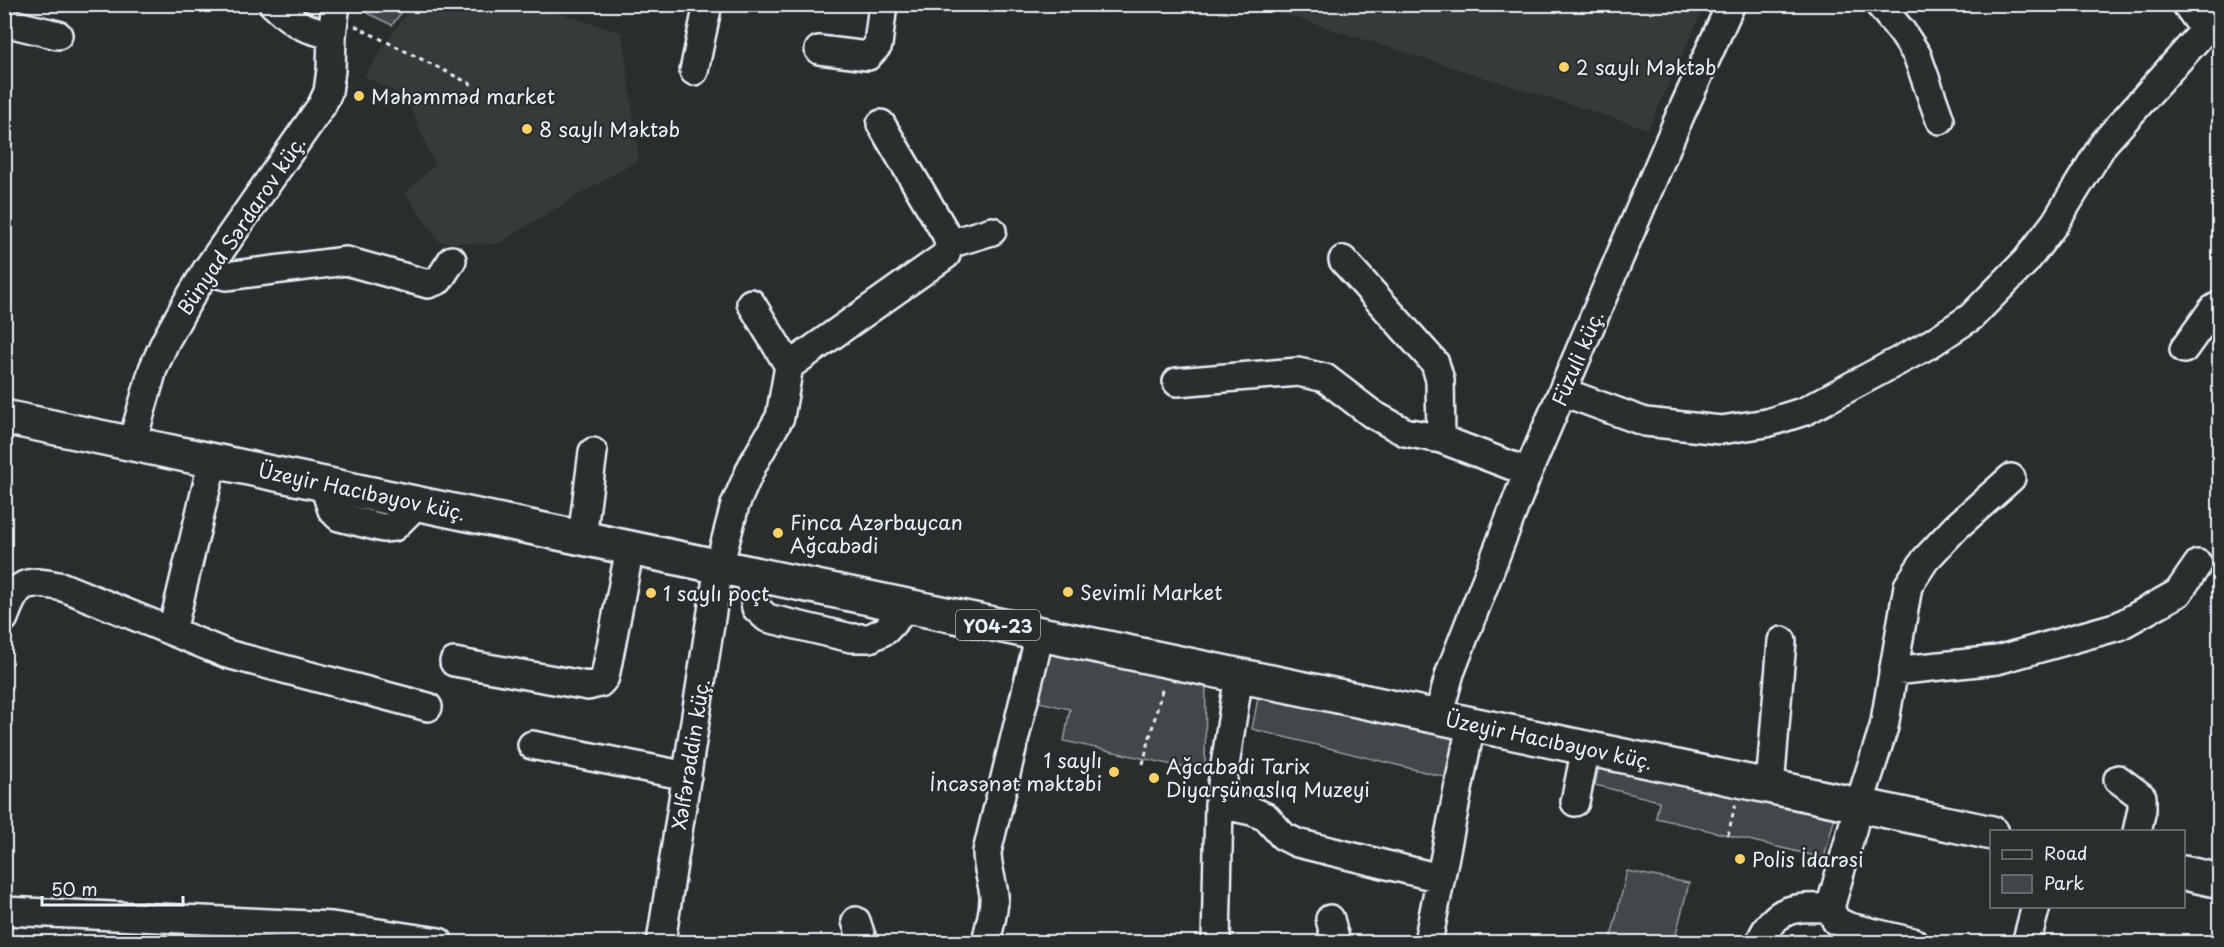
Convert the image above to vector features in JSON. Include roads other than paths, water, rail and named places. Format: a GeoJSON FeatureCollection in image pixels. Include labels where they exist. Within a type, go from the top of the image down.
{"type":"FeatureCollection","features":[{"type":"Feature","properties":{"kind":"main road","name":"Üzeyir Hacıbəyov küç."},"geometry":{"type":"LineString","coordinates":[[4,417],[1990,833]]}},
{"type":"Feature","properties":{"kind":"main road"},"geometry":{"type":"LineString","coordinates":[[2185,873],[2220,881]]}},
{"type":"Feature","properties":{"kind":"street"},"geometry":{"type":"LineString","coordinates":[[273,4],[294,23],[310,30],[334,18]]}},
{"type":"Feature","properties":{"kind":"street"},"geometry":{"type":"LineString","coordinates":[[694,71],[708,4]]}},
{"type":"Feature","properties":{"kind":"street"},"geometry":{"type":"LineString","coordinates":[[819,50],[868,56],[878,45],[883,4]]}},
{"type":"Feature","properties":{"kind":"street","name":"Füzuli küç."},"geometry":{"type":"LineString","coordinates":[[1438,717],[1450,673],[1528,472],[1679,118],[1731,4]]}},
{"type":"Feature","properties":{"kind":"street"},"geometry":{"type":"LineString","coordinates":[[1879,4],[1917,55],[1940,120]]}},
{"type":"Feature","properties":{"kind":"street"},"geometry":{"type":"LineString","coordinates":[[1563,392],[1645,422],[1732,428],[1767,423],[1805,411],[1930,344],[1971,317],[2026,261],[2055,223],[2104,143],[2212,26],[2186,4]]}},
{"type":"Feature","properties":{"kind":"street","name":"Bünyad Sərdarov küç."},"geometry":{"type":"LineString","coordinates":[[132,443],[153,369],[165,342],[206,271],[322,105],[328,92],[332,70],[334,18]]}},
{"type":"Feature","properties":{"kind":"street"},"geometry":{"type":"LineString","coordinates":[[4,22],[58,35]]}},
{"type":"Feature","properties":{"kind":"street"},"geometry":{"type":"LineString","coordinates":[[789,366],[946,255],[949,244],[946,234],[881,124]]}},
{"type":"Feature","properties":{"kind":"street"},"geometry":{"type":"LineString","coordinates":[[949,244],[992,231]]}},
{"type":"Feature","properties":{"kind":"street"},"geometry":{"type":"LineString","coordinates":[[206,271],[226,276],[346,261],[428,284],[439,280],[452,260]]}},
{"type":"Feature","properties":{"kind":"street"},"geometry":{"type":"LineString","coordinates":[[1343,260],[1435,363],[1440,380],[1441,439]]}},
{"type":"Feature","properties":{"kind":"street"},"geometry":{"type":"LineString","coordinates":[[751,303],[789,366],[780,417],[753,464],[735,505],[734,570],[756,608],[767,618],[851,638],[870,638],[886,630],[908,606]]}},
{"type":"Feature","properties":{"kind":"street"},"geometry":{"type":"LineString","coordinates":[[2184,349],[2212,310],[2220,305]]}},
{"type":"Feature","properties":{"kind":"street"},"geometry":{"type":"LineString","coordinates":[[1177,382],[1298,372],[1325,378],[1372,414],[1405,432],[1441,439],[1528,472]]}},
{"type":"Feature","properties":{"kind":"street"},"geometry":{"type":"LineString","coordinates":[[582,538],[593,452]]}},
{"type":"Feature","properties":{"kind":"street"},"geometry":{"type":"LineString","coordinates":[[172,631],[213,460]]}},
{"type":"Feature","properties":{"kind":"street"},"geometry":{"type":"LineString","coordinates":[[1913,942],[1849,927],[1836,921],[1830,908],[1858,805],[1884,727],[1908,586],[1925,560],[1948,535],[2011,478]]}},
{"type":"Feature","properties":{"kind":"street"},"geometry":{"type":"LineString","coordinates":[[454,662],[588,686],[600,683],[605,677],[630,548]]}},
{"type":"Feature","properties":{"kind":"street"},"geometry":{"type":"LineString","coordinates":[[1893,671],[1997,660],[2119,626],[2178,593],[2198,564]]}},
{"type":"Feature","properties":{"kind":"street","name":"Xəlfərəddin küç."},"geometry":{"type":"LineString","coordinates":[[661,942],[687,776],[734,570]]}},
{"type":"Feature","properties":{"kind":"street"},"geometry":{"type":"LineString","coordinates":[[4,618],[11,600],[24,584],[36,581],[63,586],[227,654],[428,707]]}},
{"type":"Feature","properties":{"kind":"street"},"geometry":{"type":"LineString","coordinates":[[986,942],[994,894],[987,866],[987,852],[1040,634]]}},
{"type":"Feature","properties":{"kind":"street"},"geometry":{"type":"LineString","coordinates":[[1756,784],[1782,641]]}},
{"type":"Feature","properties":{"kind":"street"},"geometry":{"type":"LineString","coordinates":[[1216,942],[1219,804],[1239,675]]}},
{"type":"Feature","properties":{"kind":"street"},"geometry":{"type":"LineString","coordinates":[[1428,942],[1470,724]]}},
{"type":"Feature","properties":{"kind":"street"},"geometry":{"type":"LineString","coordinates":[[532,745],[687,776]]}},
{"type":"Feature","properties":{"kind":"street"},"geometry":{"type":"LineString","coordinates":[[1575,802],[1586,748]]}},
{"type":"Feature","properties":{"kind":"street"},"geometry":{"type":"LineString","coordinates":[[2118,779],[2142,797],[2137,830]]}},
{"type":"Feature","properties":{"kind":"street"},"geometry":{"type":"LineString","coordinates":[[1219,804],[1252,811],[1266,817],[1283,837],[1298,843],[1440,878]]}},
{"type":"Feature","properties":{"kind":"street"},"geometry":{"type":"LineString","coordinates":[[1760,942],[1765,930],[1785,910],[1830,908]]}},
{"type":"Feature","properties":{"kind":"street"},"geometry":{"type":"LineString","coordinates":[[2028,936],[2035,908]]}},
{"type":"Feature","properties":{"kind":"street"},"geometry":{"type":"LineString","coordinates":[[4,911],[332,926],[439,942]]}},
{"type":"Feature","properties":{"kind":"place","name":"2 saylı Məktəb"},"geometry":{"type":"Point","coordinates":[1564,67]}},
{"type":"Feature","properties":{"kind":"place","name":"Məhəmməd market"},"geometry":{"type":"Point","coordinates":[359,96]}},
{"type":"Feature","properties":{"kind":"place","name":"8 saylı Məktəb"},"geometry":{"type":"Point","coordinates":[527,129]}},
{"type":"Feature","properties":{"kind":"place","name":"Finca Azərbaycan Ağcabədi"},"geometry":{"type":"Point","coordinates":[778,533]}},
{"type":"Feature","properties":{"kind":"place","name":"Sevimli Market"},"geometry":{"type":"Point","coordinates":[1068,592]}},
{"type":"Feature","properties":{"kind":"place","name":"1 saylı poçt"},"geometry":{"type":"Point","coordinates":[651,593]}},
{"type":"Feature","properties":{"kind":"place","name":"1 saylı İncəsənət məktəbi"},"geometry":{"type":"Point","coordinates":[1114,772]}},
{"type":"Feature","properties":{"kind":"place","name":"Ağcabədi Tarix Diyarşünaslıq Muzeyi"},"geometry":{"type":"Point","coordinates":[1154,778]}},
{"type":"Feature","properties":{"kind":"place","name":"Polis İdarəsi"},"geometry":{"type":"Point","coordinates":[1740,859]}}]}
